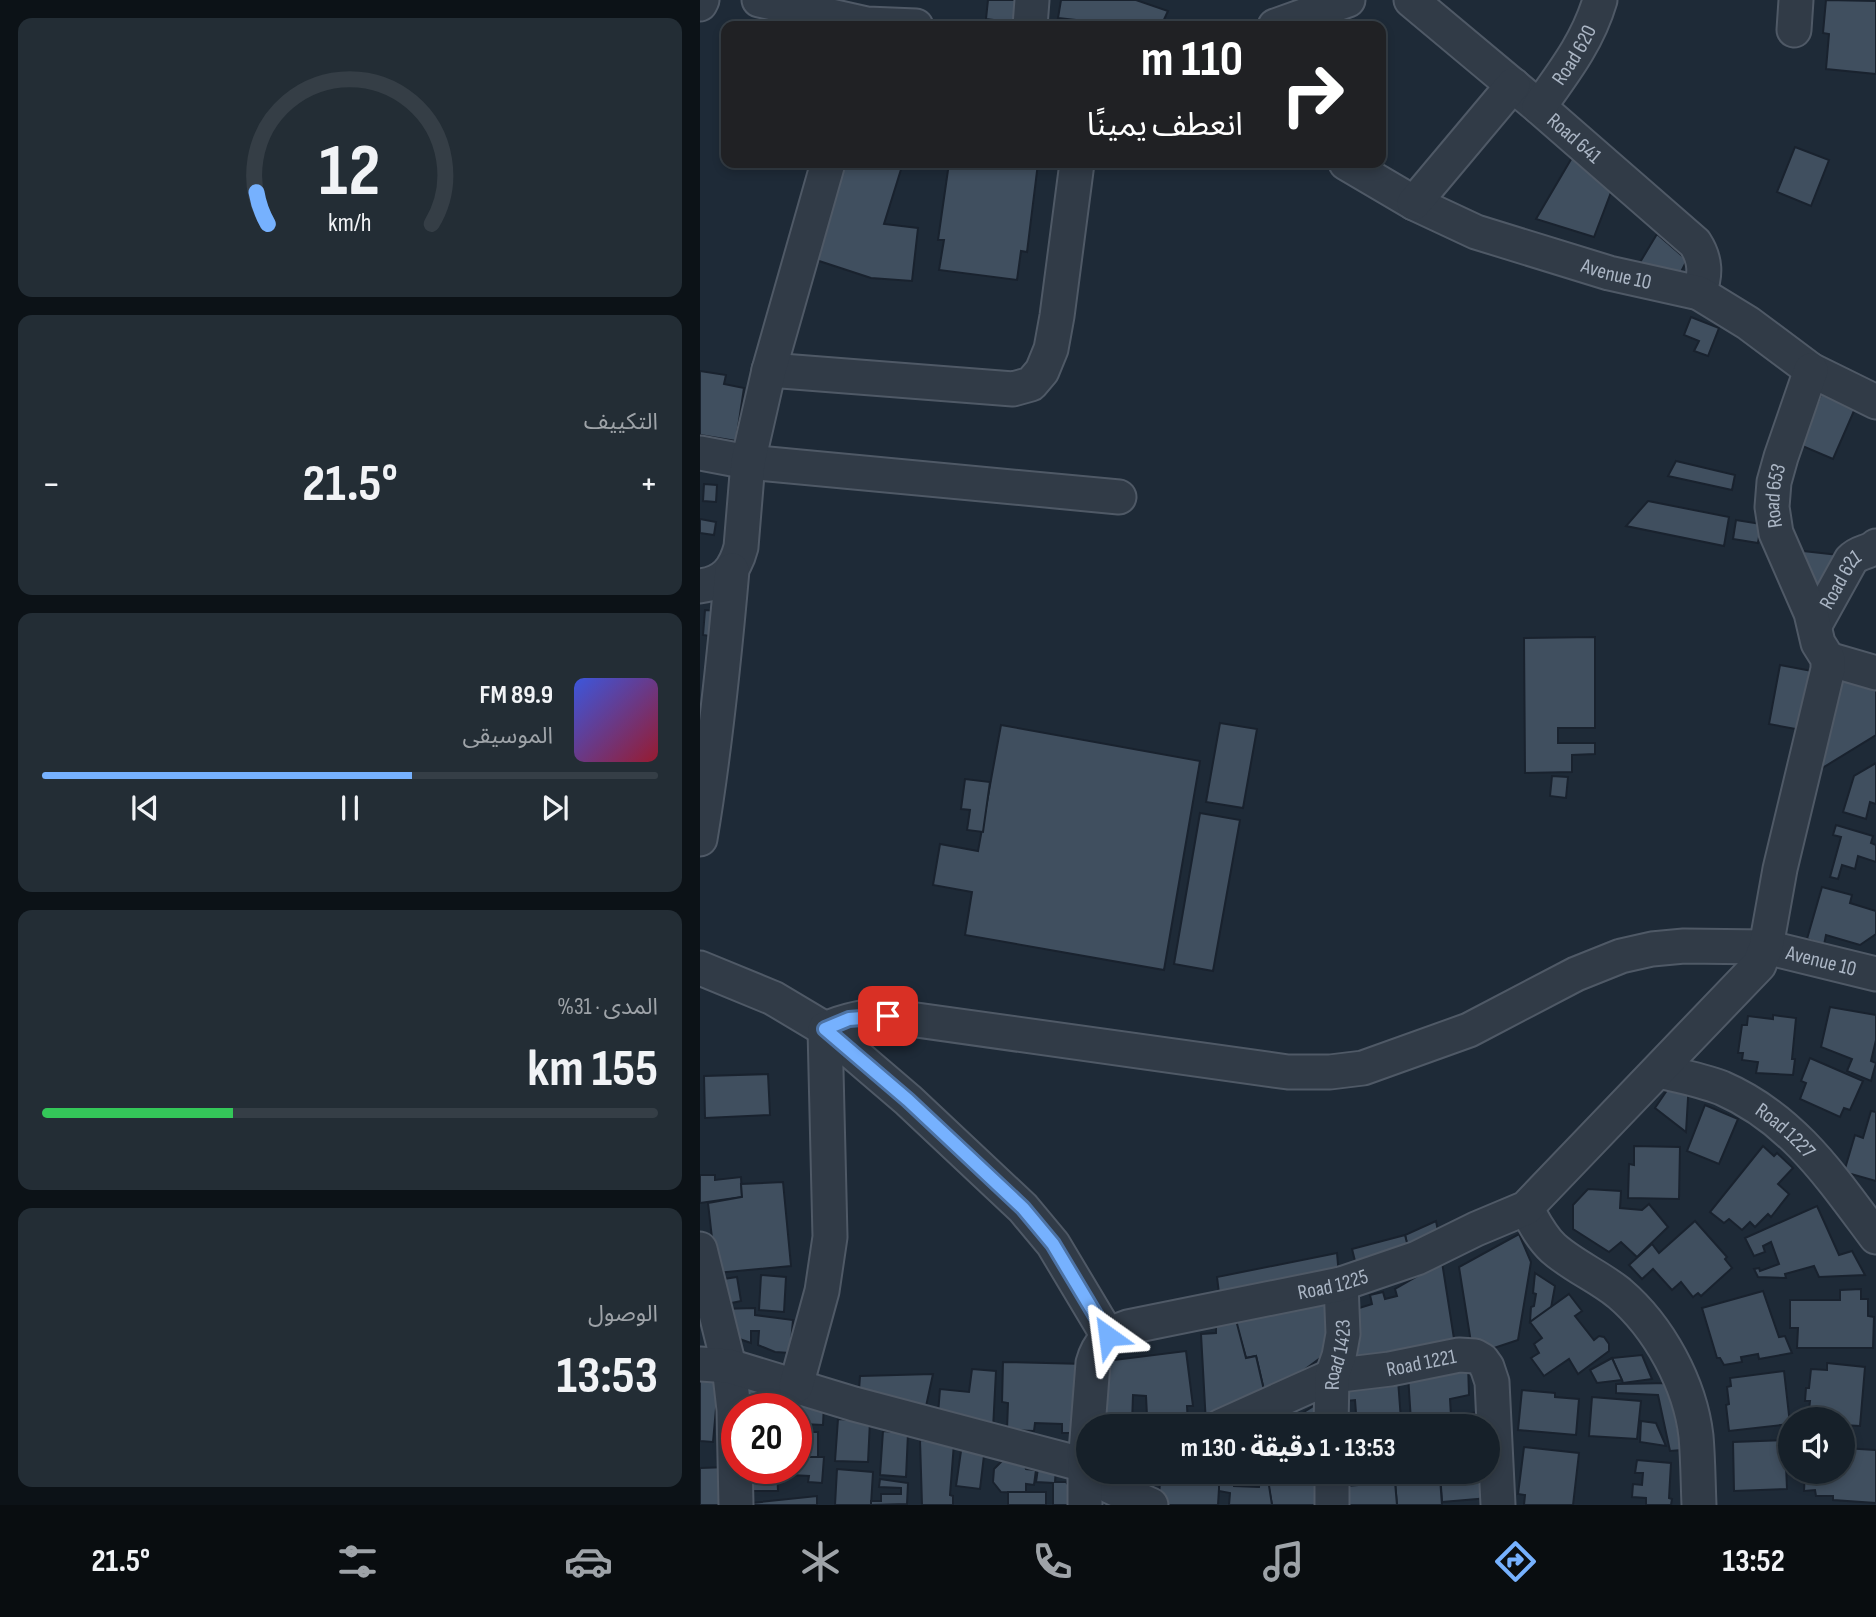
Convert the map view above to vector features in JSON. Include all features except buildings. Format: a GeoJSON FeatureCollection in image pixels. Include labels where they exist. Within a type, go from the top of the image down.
{"type":"FeatureCollection","features":[{"type":"Feature","properties":{"kind":"street"},"geometry":{"type":"LineString","coordinates":[[759,0],[850,21]]}},
{"type":"Feature","properties":{"kind":"street"},"geometry":{"type":"LineString","coordinates":[[1030,21],[1032,0]]}},
{"type":"Feature","properties":{"kind":"street"},"geometry":{"type":"LineString","coordinates":[[1289,21],[1348,0]]}},
{"type":"Feature","properties":{"kind":"street","name":"Road 641"},"geometry":{"type":"LineString","coordinates":[[1411,0],[1695,243],[1704,262],[1703,284],[1699,293]]}},
{"type":"Feature","properties":{"kind":"street","name":"Road 620"},"geometry":{"type":"LineString","coordinates":[[1539,107],[1582,46],[1600,0]]}},
{"type":"Feature","properties":{"kind":"street"},"geometry":{"type":"LineString","coordinates":[[1413,203],[1513,85]]}},
{"type":"Feature","properties":{"kind":"street"},"geometry":{"type":"LineString","coordinates":[[700,839],[706,774],[723,681],[732,570],[741,547],[748,462],[769,370],[827,168]]}},
{"type":"Feature","properties":{"kind":"street"},"geometry":{"type":"LineString","coordinates":[[769,370],[1013,389],[1031,384],[1042,371],[1053,338],[1076,168]]}},
{"type":"Feature","properties":{"kind":"street","name":"Avenue 10"},"geometry":{"type":"LineString","coordinates":[[1354,168],[1413,203],[1476,232],[1609,273],[1699,293],[1748,324],[1811,370],[1876,402]]}},
{"type":"Feature","properties":{"kind":"street","name":"Road 653"},"geometry":{"type":"LineString","coordinates":[[1766,947],[1773,918],[1775,892],[1827,678],[1828,659],[1818,643],[1815,625],[1776,533],[1772,507],[1774,482],[1781,457],[1811,370]]}},
{"type":"Feature","properties":{"kind":"street"},"geometry":{"type":"LineString","coordinates":[[700,453],[748,462],[1119,497]]}},
{"type":"Feature","properties":{"kind":"street","name":"Road 621"},"geometry":{"type":"LineString","coordinates":[[1815,625],[1852,560],[1858,554],[1870,551],[1876,546]]}},
{"type":"Feature","properties":{"kind":"street"},"geometry":{"type":"LineString","coordinates":[[700,586],[711,585],[723,579],[732,570]]}},
{"type":"Feature","properties":{"kind":"street"},"geometry":{"type":"LineString","coordinates":[[1828,659],[1876,673]]}},
{"type":"Feature","properties":{"kind":"street","name":"Avenue 10"},"geometry":{"type":"LineString","coordinates":[[825,1029],[849,1019],[888,1016],[1288,1072],[1329,1072],[1363,1068],[1469,1030],[1576,974],[1621,956],[1652,949],[1684,946],[1766,947],[1876,974]]}},
{"type":"Feature","properties":{"kind":"street","name":"Road 1225"},"geometry":{"type":"LineString","coordinates":[[1118,1332],[1341,1284],[1417,1258],[1526,1208],[1744,982],[1759,965],[1766,947]]}},
{"type":"Feature","properties":{"kind":"street"},"geometry":{"type":"LineString","coordinates":[[700,968],[773,998],[825,1029],[908,1100],[1023,1208],[1118,1332],[1096,1353],[1093,1363],[1095,1414]]}},
{"type":"Feature","properties":{"kind":"street"},"geometry":{"type":"LineString","coordinates":[[796,1386],[822,1291],[830,1237],[825,1029]]}},
{"type":"Feature","properties":{"kind":"street","name":"Road 1227"},"geometry":{"type":"LineString","coordinates":[[1659,1071],[1721,1088],[1745,1100],[1784,1127],[1816,1157],[1876,1237]]}},
{"type":"Feature","properties":{"kind":"street"},"geometry":{"type":"LineString","coordinates":[[1526,1208],[1553,1247],[1619,1293],[1655,1332],[1689,1404],[1696,1435],[1699,1505]]}},
{"type":"Feature","properties":{"kind":"street"},"geometry":{"type":"LineString","coordinates":[[700,1249],[714,1365],[734,1409],[736,1505]]}},
{"type":"Feature","properties":{"kind":"street","name":"Road 1423"},"geometry":{"type":"LineString","coordinates":[[1331,1414],[1332,1376],[1343,1334],[1341,1284]]}},
{"type":"Feature","properties":{"kind":"street","name":"Road 1221"},"geometry":{"type":"LineString","coordinates":[[1248,1414],[1332,1376],[1467,1354],[1482,1360],[1488,1367],[1492,1382],[1499,1505]]}},
{"type":"Feature","properties":{"kind":"street"},"geometry":{"type":"LineString","coordinates":[[714,1365],[796,1386],[1076,1472]]}},
{"type":"Feature","properties":{"kind":"street"},"geometry":{"type":"LineString","coordinates":[[1109,1484],[1151,1505]]}},
{"type":"Feature","properties":{"kind":"street"},"geometry":{"type":"LineString","coordinates":[[1332,1484],[1332,1505]]}},
{"type":"Feature","properties":{"kind":"route"},"geometry":{"type":"LineString","coordinates":[[888,1016],[849,1019],[825,1029],[908,1100],[1023,1208],[1053,1244],[1108,1336]]}}]}
